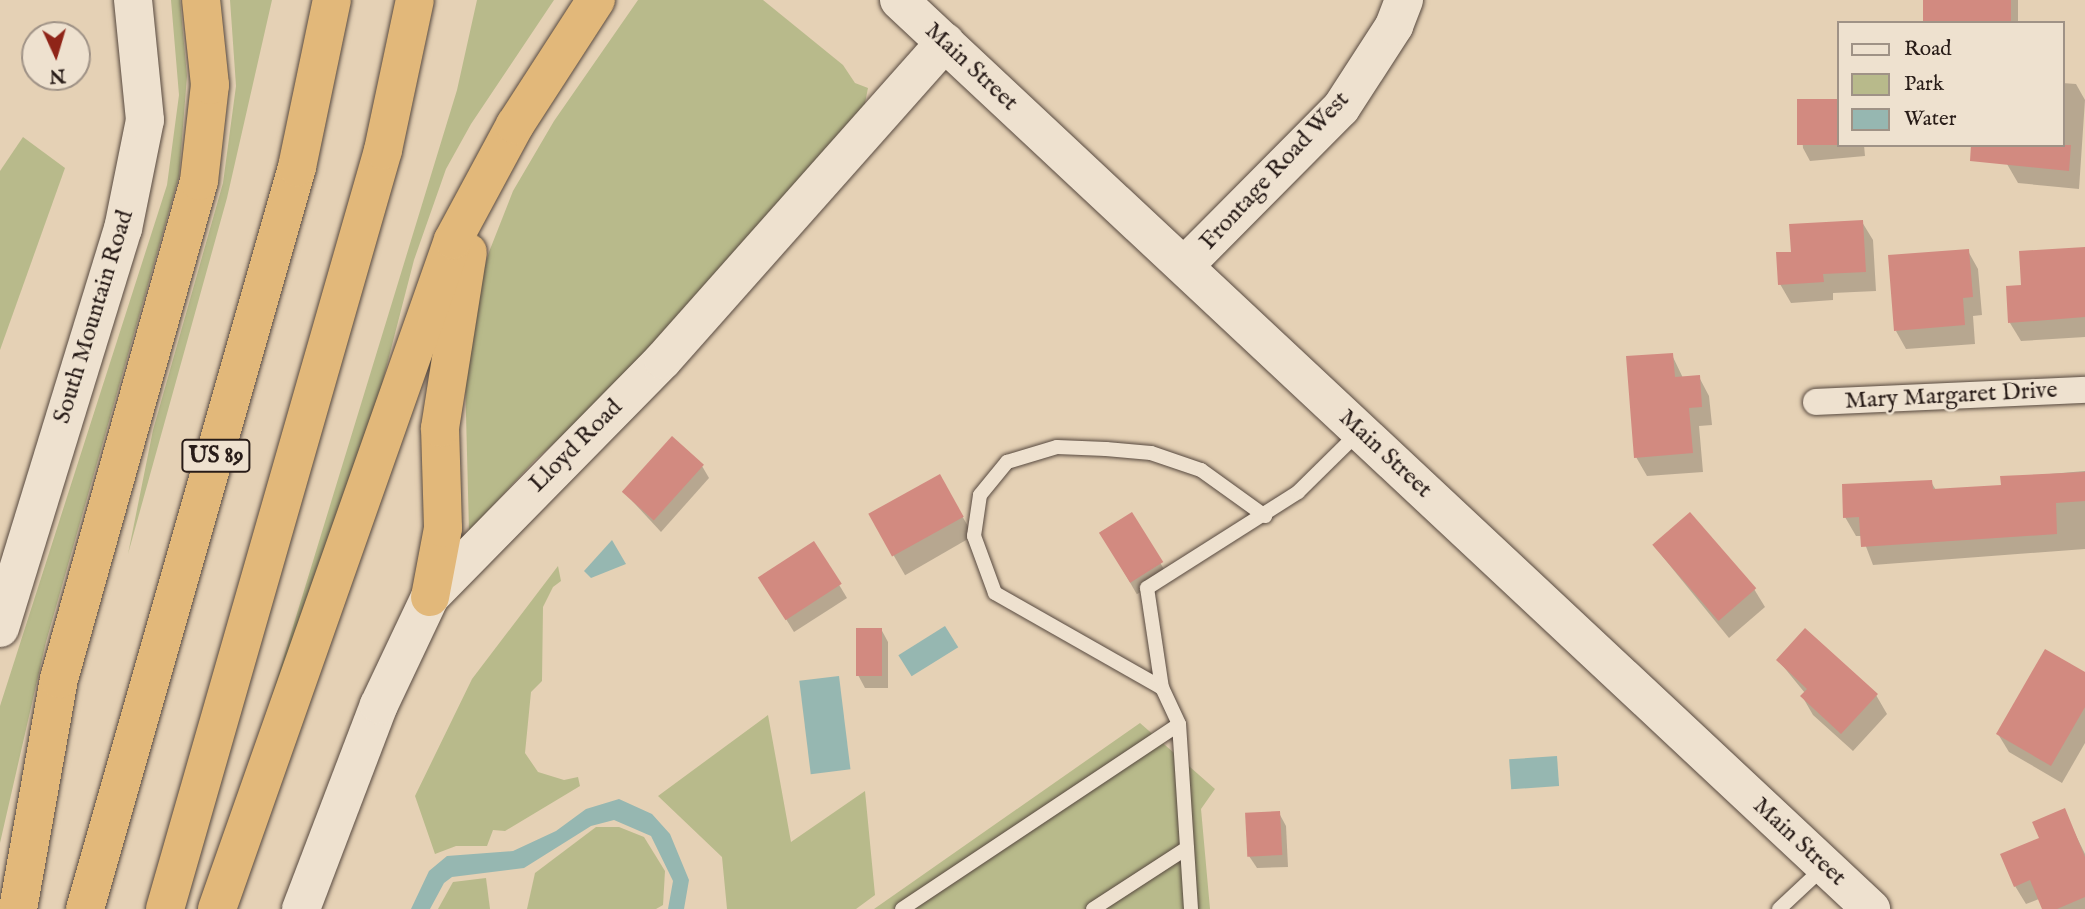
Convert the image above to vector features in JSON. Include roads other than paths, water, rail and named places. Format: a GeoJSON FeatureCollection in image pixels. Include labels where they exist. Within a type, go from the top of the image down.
{"type":"FeatureCollection","features":[{"type":"Feature","properties":{"kind":"highway"},"geometry":{"type":"LineString","coordinates":[[18,909],[59,679],[198,181],[210,85],[201,0]]}},
{"type":"Feature","properties":{"kind":"highway","name":"US 89"},"geometry":{"type":"LineString","coordinates":[[85,909],[297,167],[332,0]]}},
{"type":"Feature","properties":{"kind":"highway"},"geometry":{"type":"LineString","coordinates":[[165,909],[383,150],[415,0]]}},
{"type":"Feature","properties":{"kind":"highway"},"geometry":{"type":"LineString","coordinates":[[217,909],[453,240],[473,210],[515,125],[596,0]]}},
{"type":"Feature","properties":{"kind":"highway"},"geometry":{"type":"LineString","coordinates":[[430,597],[443,528],[440,428],[473,210]]}},
{"type":"Feature","properties":{"kind":"street","name":"South Mountain Road"},"geometry":{"type":"LineString","coordinates":[[0,628],[124,229],[145,120],[133,0]]}},
{"type":"Feature","properties":{"kind":"street","name":"Main Street"},"geometry":{"type":"LineString","coordinates":[[899,0],[1871,909]]}},
{"type":"Feature","properties":{"kind":"street","name":"Frontage Road West"},"geometry":{"type":"LineString","coordinates":[[1185,265],[1341,108],[1394,26],[1404,0]]}},
{"type":"Feature","properties":{"kind":"street","name":"Lloyd Road"},"geometry":{"type":"LineString","coordinates":[[301,909],[379,705],[430,597],[663,360],[945,42]]}},
{"type":"Feature","properties":{"kind":"street","name":"Mary Margaret Drive"},"geometry":{"type":"LineString","coordinates":[[1816,402],[2085,390]]}},
{"type":"Feature","properties":{"kind":"lane"},"geometry":{"type":"LineString","coordinates":[[1192,909],[1179,724],[1162,688],[1147,588],[1265,516],[1298,492],[1360,430]]}},
{"type":"Feature","properties":{"kind":"lane"},"geometry":{"type":"LineString","coordinates":[[1162,688],[995,593],[974,536],[980,495],[1007,462],[1057,447],[1106,449],[1151,453],[1201,470],[1265,516]]}},
{"type":"Feature","properties":{"kind":"lane"},"geometry":{"type":"LineString","coordinates":[[902,909],[1179,724]]}},
{"type":"Feature","properties":{"kind":"lane"},"geometry":{"type":"LineString","coordinates":[[1093,909],[1110,904],[1187,848]]}},
{"type":"Feature","properties":{"kind":"lane"},"geometry":{"type":"LineString","coordinates":[[1779,909],[1824,866]]}},
{"type":"Feature","properties":{"kind":"water"},"geometry":{"type":"Polygon","coordinates":[[[612,540],[626,564],[591,578],[584,571],[612,540]]]}},
{"type":"Feature","properties":{"kind":"water"},"geometry":{"type":"Polygon","coordinates":[[[945,626],[958,647],[912,676],[898,655],[945,626]]]}},
{"type":"Feature","properties":{"kind":"water"},"geometry":{"type":"Polygon","coordinates":[[[839,676],[850,769],[811,774],[799,681],[839,676]]]}},
{"type":"Feature","properties":{"kind":"water"},"geometry":{"type":"Polygon","coordinates":[[[1557,756],[1559,786],[1511,789],[1509,759],[1557,756]]]}},
{"type":"Feature","properties":{"kind":"water"},"geometry":{"type":"Polygon","coordinates":[[[619,799],[652,814],[670,834],[689,880],[684,909],[668,909],[673,881],[651,836],[614,820],[591,826],[524,868],[452,877],[444,883],[430,909],[411,909],[429,871],[447,856],[513,851],[556,831],[586,809],[619,799]]]}}]}
